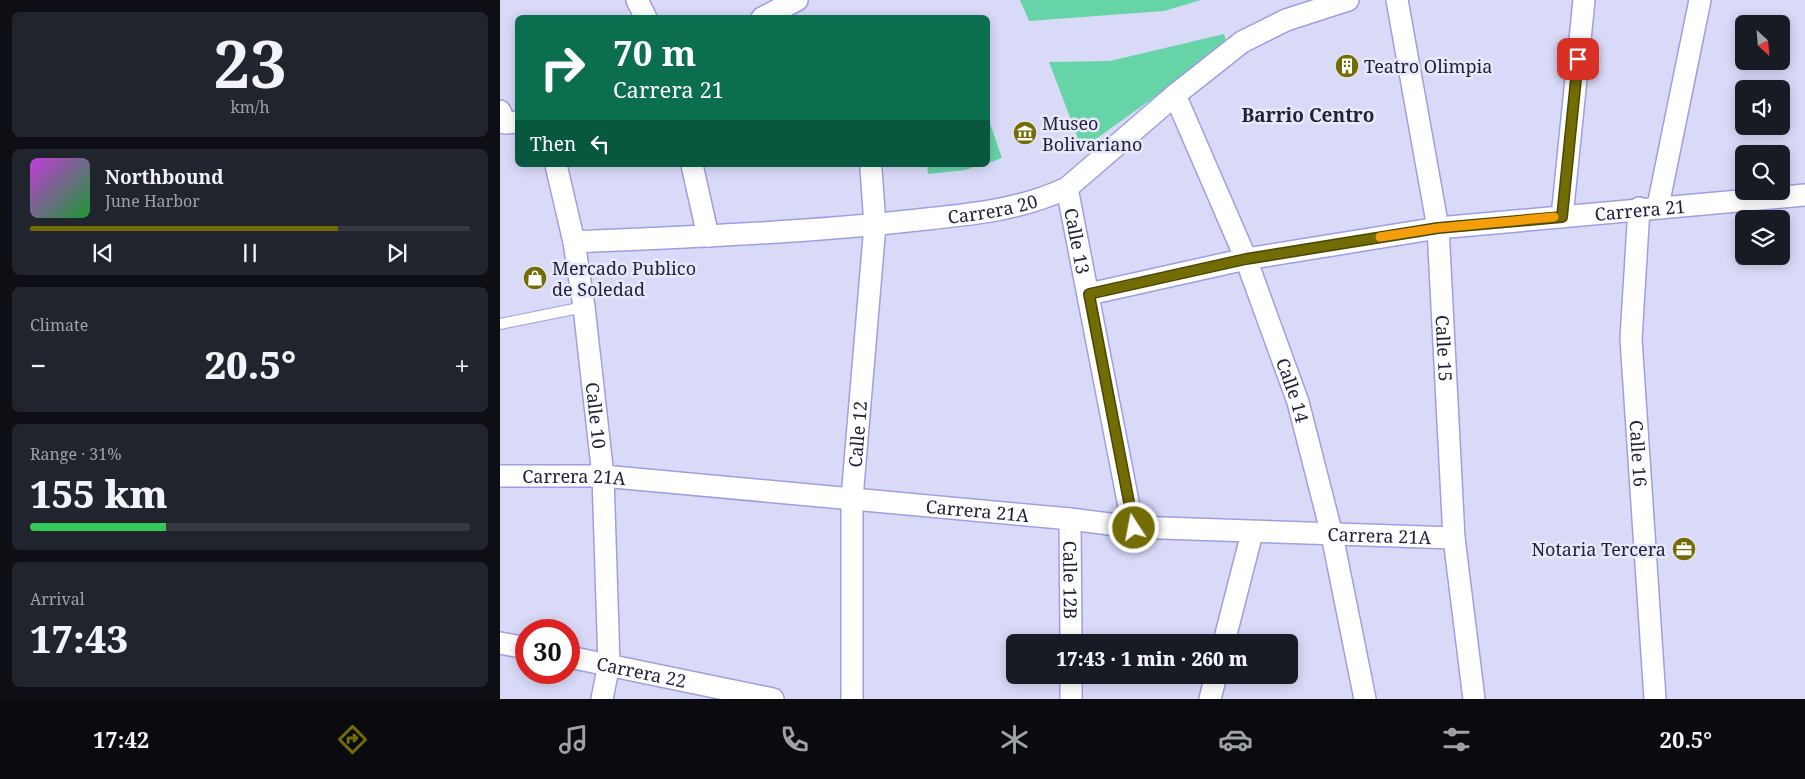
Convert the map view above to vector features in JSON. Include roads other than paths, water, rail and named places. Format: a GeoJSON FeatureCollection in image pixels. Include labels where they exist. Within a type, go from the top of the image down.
{"type":"FeatureCollection","features":[{"type":"Feature","properties":{"kind":"street"},"geometry":{"type":"LineString","coordinates":[[637,0],[644,15]]}},
{"type":"Feature","properties":{"kind":"street"},"geometry":{"type":"LineString","coordinates":[[768,15],[797,0]]}},
{"type":"Feature","properties":{"kind":"street","name":"Carrera 20"},"geometry":{"type":"LineString","coordinates":[[574,242],[708,236],[875,225],[1002,211],[1046,198],[1067,188],[1175,94],[1242,42],[1286,20],[1348,0]]}},
{"type":"Feature","properties":{"kind":"street","name":"Calle 15"},"geometry":{"type":"LineString","coordinates":[[1397,0],[1438,228],[1454,538],[1474,699]]}},
{"type":"Feature","properties":{"kind":"street"},"geometry":{"type":"LineString","coordinates":[[1562,217],[1584,0]]}},
{"type":"Feature","properties":{"kind":"street","name":"Calle 16"},"geometry":{"type":"LineString","coordinates":[[1655,699],[1631,339],[1648,207],[1700,0]]}},
{"type":"Feature","properties":{"kind":"street","name":"Calle 14"},"geometry":{"type":"LineString","coordinates":[[1175,94],[1246,259],[1298,402],[1332,535],[1365,699]]}},
{"type":"Feature","properties":{"kind":"street","name":"Calle 10"},"geometry":{"type":"LineString","coordinates":[[556,167],[574,242],[584,307],[603,476],[608,664],[602,699]]}},
{"type":"Feature","properties":{"kind":"street"},"geometry":{"type":"LineString","coordinates":[[692,167],[708,236]]}},
{"type":"Feature","properties":{"kind":"street","name":"Calle 12"},"geometry":{"type":"LineString","coordinates":[[852,699],[852,498],[875,225],[872,169]]}},
{"type":"Feature","properties":{"kind":"street","name":"Calle 13"},"geometry":{"type":"LineString","coordinates":[[1067,188],[1134,528]]}},
{"type":"Feature","properties":{"kind":"street","name":"Carrera 21"},"geometry":{"type":"LineString","coordinates":[[1089,294],[1246,259],[1438,228],[1648,207],[1805,195]]}},
{"type":"Feature","properties":{"kind":"street","name":"Carrera 21A"},"geometry":{"type":"LineString","coordinates":[[500,476],[603,476],[1070,519],[1134,528],[1454,538]]}},
{"type":"Feature","properties":{"kind":"street","name":"Calle 12B"},"geometry":{"type":"LineString","coordinates":[[1070,519],[1071,634]]}},
{"type":"Feature","properties":{"kind":"street"},"geometry":{"type":"LineString","coordinates":[[1226,634],[1252,532]]}},
{"type":"Feature","properties":{"kind":"street"},"geometry":{"type":"LineString","coordinates":[[500,643],[515,646]]}},
{"type":"Feature","properties":{"kind":"street","name":"Carrera 22"},"geometry":{"type":"LineString","coordinates":[[580,659],[773,699]]}},
{"type":"Feature","properties":{"kind":"street"},"geometry":{"type":"LineString","coordinates":[[1071,684],[1071,699]]}},
{"type":"Feature","properties":{"kind":"street"},"geometry":{"type":"LineString","coordinates":[[1210,699],[1214,684]]}},
{"type":"Feature","properties":{"kind":"lane"},"geometry":{"type":"LineString","coordinates":[[500,324],[584,307]]}},
{"type":"Feature","properties":{"kind":"place","name":"Teatro Olimpia"},"geometry":{"type":"Point","coordinates":[1347,66]}},
{"type":"Feature","properties":{"kind":"place","name":"Museo Bolivariano"},"geometry":{"type":"Point","coordinates":[1025,133]}},
{"type":"Feature","properties":{"kind":"place","name":"Mercado Publico de Soledad"},"geometry":{"type":"Point","coordinates":[535,278]}},
{"type":"Feature","properties":{"kind":"place","name":"Notaria Tercera"},"geometry":{"type":"Point","coordinates":[1684,549]}},
{"type":"Feature","properties":{"kind":"district","name":"Barrio Centro"},"geometry":{"type":"Point","coordinates":[1308,115]}}]}
